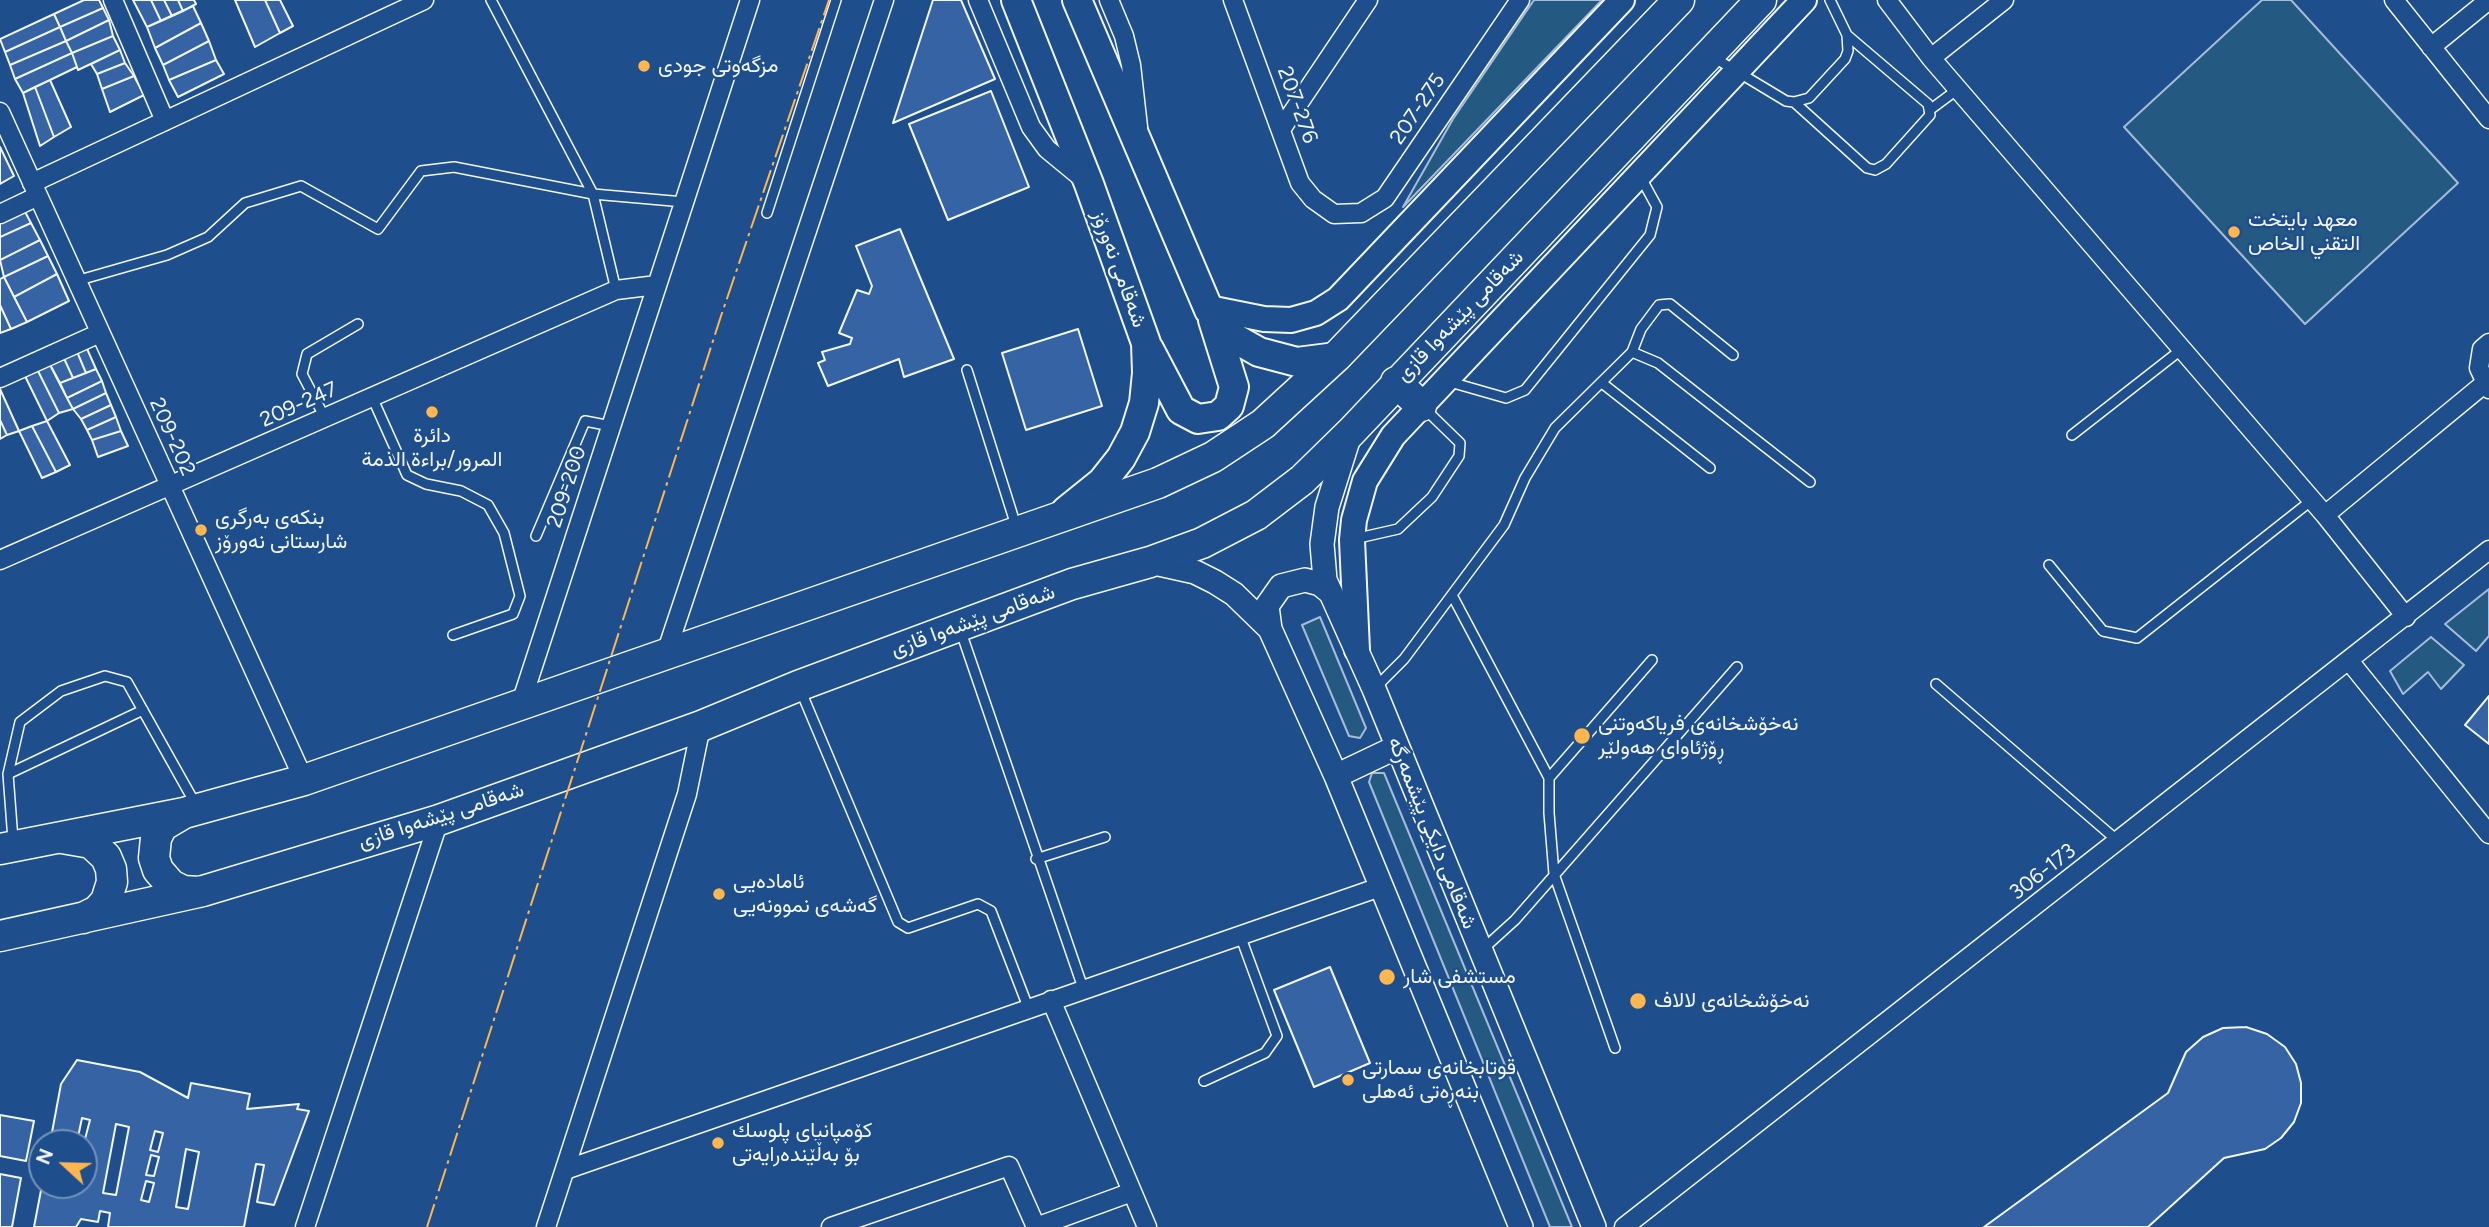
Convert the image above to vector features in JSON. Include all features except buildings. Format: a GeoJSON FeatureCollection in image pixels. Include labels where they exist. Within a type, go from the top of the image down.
{"type":"FeatureCollection","features":[{"type":"Feature","properties":{"kind":"highway","name":"شەقامی پێشەوا قازی"},"geometry":{"type":"LineString","coordinates":[[0,936],[203,891],[439,820],[701,726],[798,686],[1072,584],[1150,562],[1202,543],[1256,514],[1302,480],[1351,432],[1761,0]]}},
{"type":"Feature","properties":{"kind":"highway"},"geometry":{"type":"LineString","coordinates":[[7,848],[191,811],[304,780],[1158,483],[1213,457],[1263,424],[1336,357],[1674,2]]}},
{"type":"Feature","properties":{"kind":"highway"},"geometry":{"type":"LineString","coordinates":[[1396,382],[1421,406]]}},
{"type":"Feature","properties":{"kind":"highway"},"geometry":{"type":"LineString","coordinates":[[191,811],[162,827],[156,838],[154,858],[162,876],[171,885],[183,891],[203,891]]}},
{"type":"Feature","properties":{"kind":"highway"},"geometry":{"type":"LineString","coordinates":[[56,838],[79,839],[91,844],[106,857],[111,869],[112,882],[106,901],[97,911],[76,920]]}},
{"type":"Feature","properties":{"kind":"main road","name":"شەقامی نەورۆز"},"geometry":{"type":"LineString","coordinates":[[1016,0],[1089,184],[1146,343],[1144,403],[1130,441],[1102,482],[1080,502],[1054,518]]}},
{"type":"Feature","properties":{"kind":"main road"},"geometry":{"type":"LineString","coordinates":[[1077,0],[1209,309],[1234,387],[1229,406],[1218,416],[1198,419],[1181,410],[1146,343]]}},
{"type":"Feature","properties":{"kind":"main road"},"geometry":{"type":"LineString","coordinates":[[1209,309],[1264,319],[1291,320],[1316,313],[1338,299],[1622,0]]}},
{"type":"Feature","properties":{"kind":"main road"},"geometry":{"type":"LineString","coordinates":[[1357,650],[1352,540],[1358,500],[1364,481],[1393,436],[1804,0]]}},
{"type":"Feature","properties":{"kind":"main road"},"geometry":{"type":"LineString","coordinates":[[1209,309],[1236,339],[1259,352],[1297,362],[1336,357]]}},
{"type":"Feature","properties":{"kind":"street"},"geometry":{"type":"LineString","coordinates":[[113,0],[165,121]]}},
{"type":"Feature","properties":{"kind":"street","name":"209-200"},"geometry":{"type":"LineString","coordinates":[[521,703],[750,0]]}},
{"type":"Feature","properties":{"kind":"street"},"geometry":{"type":"LineString","coordinates":[[665,656],[884,0]]}},
{"type":"Feature","properties":{"kind":"street"},"geometry":{"type":"LineString","coordinates":[[978,0],[1031,127],[1066,169],[1089,184]]}},
{"type":"Feature","properties":{"kind":"street"},"geometry":{"type":"LineString","coordinates":[[1109,0],[1124,36],[1131,65],[1139,148]]}},
{"type":"Feature","properties":{"kind":"street","name":"207-276"},"geometry":{"type":"LineString","coordinates":[[1233,0],[1300,183],[1313,199],[1334,214]]}},
{"type":"Feature","properties":{"kind":"street"},"geometry":{"type":"LineString","coordinates":[[1282,128],[1368,0]]}},
{"type":"Feature","properties":{"kind":"street","name":"207-275"},"geometry":{"type":"LineString","coordinates":[[1334,214],[1361,213],[1385,198],[1520,0]]}},
{"type":"Feature","properties":{"kind":"street"},"geometry":{"type":"LineString","coordinates":[[1887,0],[1931,58],[2325,514],[2406,617]]}},
{"type":"Feature","properties":{"kind":"street"},"geometry":{"type":"LineString","coordinates":[[1931,58],[2004,0]]}},
{"type":"Feature","properties":{"kind":"street"},"geometry":{"type":"LineString","coordinates":[[2394,0],[2489,119]]}},
{"type":"Feature","properties":{"kind":"street"},"geometry":{"type":"LineString","coordinates":[[2431,47],[2489,0]]}},
{"type":"Feature","properties":{"kind":"street"},"geometry":{"type":"LineString","coordinates":[[0,214],[35,190],[165,121],[417,1]]}},
{"type":"Feature","properties":{"kind":"street","name":"209-202"},"geometry":{"type":"LineString","coordinates":[[0,112],[304,780]]}},
{"type":"Feature","properties":{"kind":"street","name":"209-247"},"geometry":{"type":"LineString","coordinates":[[0,561],[616,290],[657,285]]}},
{"type":"Feature","properties":{"kind":"street"},"geometry":{"type":"LineString","coordinates":[[0,378],[100,333]]}},
{"type":"Feature","properties":{"kind":"street"},"geometry":{"type":"LineString","coordinates":[[2325,514],[2487,387],[2479,368],[2485,346]]}},
{"type":"Feature","properties":{"kind":"street","name":"شەقامی دایکی پێشمەرگە"},"geometry":{"type":"LineString","coordinates":[[1351,432],[1324,526],[1325,580],[1374,689],[1594,1227]]}},
{"type":"Feature","properties":{"kind":"street","name":"306-173"},"geometry":{"type":"LineString","coordinates":[[1623,1227],[2350,662],[2489,550]]}},
{"type":"Feature","properties":{"kind":"street"},"geometry":{"type":"LineString","coordinates":[[1150,562],[1184,569],[1215,582],[1242,601],[1270,629]]}},
{"type":"Feature","properties":{"kind":"street"},"geometry":{"type":"LineString","coordinates":[[1331,593],[1321,584],[1305,580],[1281,586],[1267,607],[1270,629],[1336,776],[1521,1227]]}},
{"type":"Feature","properties":{"kind":"street"},"geometry":{"type":"LineString","coordinates":[[2350,662],[2489,834]]}},
{"type":"Feature","properties":{"kind":"street"},"geometry":{"type":"LineString","coordinates":[[546,1227],[687,794],[701,726]]}},
{"type":"Feature","properties":{"kind":"street"},"geometry":{"type":"LineString","coordinates":[[1336,776],[1397,747]]}},
{"type":"Feature","properties":{"kind":"street"},"geometry":{"type":"LineString","coordinates":[[305,1227],[439,820]]}},
{"type":"Feature","properties":{"kind":"street"},"geometry":{"type":"LineString","coordinates":[[565,1170],[1028,1007],[1380,887]]}},
{"type":"Feature","properties":{"kind":"street"},"geometry":{"type":"LineString","coordinates":[[1051,1000],[1147,1227]]}},
{"type":"Feature","properties":{"kind":"street"},"geometry":{"type":"LineString","coordinates":[[831,1227],[1009,1166],[1036,1227],[1132,1192]]}},
{"type":"Feature","properties":{"kind":"lane"},"geometry":{"type":"LineString","coordinates":[[491,0],[593,194],[616,290]]}},
{"type":"Feature","properties":{"kind":"lane"},"geometry":{"type":"LineString","coordinates":[[767,213],[836,0]]}},
{"type":"Feature","properties":{"kind":"lane"},"geometry":{"type":"LineString","coordinates":[[1709,54],[1786,101],[1809,98],[1845,59],[1848,51],[1847,35],[1830,0]]}},
{"type":"Feature","properties":{"kind":"lane"},"geometry":{"type":"LineString","coordinates":[[1847,35],[1931,110]]}},
{"type":"Feature","properties":{"kind":"lane"},"geometry":{"type":"LineString","coordinates":[[1794,102],[1867,167],[1875,170],[1886,164],[1930,115],[1931,110],[1958,89]]}},
{"type":"Feature","properties":{"kind":"lane"},"geometry":{"type":"LineString","coordinates":[[76,281],[167,255],[208,237],[245,203],[301,186],[378,229],[415,176],[421,171],[440,167],[454,167],[593,194],[684,202]]}},
{"type":"Feature","properties":{"kind":"lane"},"geometry":{"type":"LineString","coordinates":[[1444,381],[1506,398],[1525,390],[1650,234],[1657,207],[1639,174]]}},
{"type":"Feature","properties":{"kind":"lane"},"geometry":{"type":"LineString","coordinates":[[1374,689],[1404,659],[1504,525],[1525,478],[1555,428],[1632,352],[1641,329],[1659,305],[1670,304],[1733,355]]}},
{"type":"Feature","properties":{"kind":"lane"},"geometry":{"type":"LineString","coordinates":[[324,418],[302,374],[307,354],[358,324]]}},
{"type":"Feature","properties":{"kind":"lane"},"geometry":{"type":"LineString","coordinates":[[2072,435],[2182,349]]}},
{"type":"Feature","properties":{"kind":"lane"},"geometry":{"type":"LineString","coordinates":[[1632,352],[1658,363],[1810,482]]}},
{"type":"Feature","properties":{"kind":"lane"},"geometry":{"type":"LineString","coordinates":[[967,370],[1018,531]]}},
{"type":"Feature","properties":{"kind":"lane"},"geometry":{"type":"LineString","coordinates":[[1602,383],[1710,468]]}},
{"type":"Feature","properties":{"kind":"lane"},"geometry":{"type":"LineString","coordinates":[[372,397],[407,475],[426,484],[461,491],[488,505],[504,533],[520,596],[513,614],[453,635]]}},
{"type":"Feature","properties":{"kind":"lane"},"geometry":{"type":"LineString","coordinates":[[1352,540],[1398,529],[1432,497],[1460,456],[1460,443],[1453,433],[1421,406]]}},
{"type":"Feature","properties":{"kind":"lane"},"geometry":{"type":"LineString","coordinates":[[536,536],[585,421],[611,426]]}},
{"type":"Feature","properties":{"kind":"lane"},"geometry":{"type":"LineString","coordinates":[[2049,565],[2103,631],[2137,638],[2312,500]]}},
{"type":"Feature","properties":{"kind":"lane"},"geometry":{"type":"LineString","coordinates":[[1452,595],[1549,778],[1554,874],[1615,1048]]}},
{"type":"Feature","properties":{"kind":"lane"},"geometry":{"type":"LineString","coordinates":[[959,626],[1036,859],[1083,988]]}},
{"type":"Feature","properties":{"kind":"lane"},"geometry":{"type":"LineString","coordinates":[[1549,778],[1652,660]]}},
{"type":"Feature","properties":{"kind":"lane"},"geometry":{"type":"LineString","coordinates":[[1481,950],[1515,920],[1737,667]]}},
{"type":"Feature","properties":{"kind":"lane"},"geometry":{"type":"LineString","coordinates":[[7,848],[8,774],[20,722],[61,691],[105,676],[127,682],[191,811]]}},
{"type":"Feature","properties":{"kind":"lane"},"geometry":{"type":"LineString","coordinates":[[1936,684],[2119,842]]}},
{"type":"Feature","properties":{"kind":"lane"},"geometry":{"type":"LineString","coordinates":[[798,686],[898,922],[908,928],[978,904],[991,911],[1028,1007]]}},
{"type":"Feature","properties":{"kind":"lane"},"geometry":{"type":"LineString","coordinates":[[8,774],[143,710]]}},
{"type":"Feature","properties":{"kind":"lane"},"geometry":{"type":"LineString","coordinates":[[1036,859],[1105,837]]}},
{"type":"Feature","properties":{"kind":"lane"},"geometry":{"type":"LineString","coordinates":[[1204,1081],[1265,1053],[1277,1036],[1240,935]]}},
{"type":"Feature","properties":{"kind":"shaded area"},"geometry":{"type":"Polygon","coordinates":[[[1534,0],[1602,0],[1403,207],[1453,119],[1534,0]]]}},
{"type":"Feature","properties":{"kind":"shaded area"},"geometry":{"type":"Polygon","coordinates":[[[2262,0],[2291,0],[2458,183],[2305,324],[2124,127],[2262,0]]]}},
{"type":"Feature","properties":{"kind":"shaded area"},"geometry":{"type":"Polygon","coordinates":[[[2489,589],[2489,636],[2476,651],[2445,624],[2489,589]]]}},
{"type":"Feature","properties":{"kind":"shaded area"},"geometry":{"type":"Polygon","coordinates":[[[1320,617],[1366,728],[1360,738],[1349,736],[1302,625],[1320,617]]]}},
{"type":"Feature","properties":{"kind":"shaded area"},"geometry":{"type":"Polygon","coordinates":[[[2431,637],[2464,665],[2441,689],[2428,672],[2403,694],[2390,671],[2431,637]]]}},
{"type":"Feature","properties":{"kind":"shaded area"},"geometry":{"type":"Polygon","coordinates":[[[1372,773],[1384,773],[1572,1227],[1550,1227],[1369,782],[1372,773]]]}},
{"type":"Feature","properties":{"kind":"power"},"geometry":{"type":"LineString","coordinates":[[427,1227],[721,316],[829,0]]}},
{"type":"Feature","properties":{"kind":"place","name":"مزگەوتی جودی"},"geometry":{"type":"Point","coordinates":[644,66]}},
{"type":"Feature","properties":{"kind":"place","name":"معهد بايتخت التقني الخاص"},"geometry":{"type":"Point","coordinates":[2234,232]}},
{"type":"Feature","properties":{"kind":"place","name":"دائرة المرور/براءة الذمة"},"geometry":{"type":"Point","coordinates":[432,412]}},
{"type":"Feature","properties":{"kind":"place","name":"بنکەی بەرگری شارستانی نەورۆز"},"geometry":{"type":"Point","coordinates":[201,530]}},
{"type":"Feature","properties":{"kind":"place","name":"نەخۆشخانەی فریاکەوتنی ڕۆژئاوای هەولێر"},"geometry":{"type":"Point","coordinates":[1582,736]}},
{"type":"Feature","properties":{"kind":"place","name":"ئامادەیی گەشەی نموونەیی"},"geometry":{"type":"Point","coordinates":[719,894]}},
{"type":"Feature","properties":{"kind":"place","name":"مستشفى شار"},"geometry":{"type":"Point","coordinates":[1387,977]}},
{"type":"Feature","properties":{"kind":"place","name":"نەخۆشخانەی لالاف"},"geometry":{"type":"Point","coordinates":[1638,1001]}},
{"type":"Feature","properties":{"kind":"place","name":"قوتابخانەی سمارتی بنەڕەتی ئەهلی"},"geometry":{"type":"Point","coordinates":[1348,1080]}},
{"type":"Feature","properties":{"kind":"place","name":"کۆمپانیای پلوسك بۆ بەڵێندەرایەتی"},"geometry":{"type":"Point","coordinates":[718,1143]}}]}
